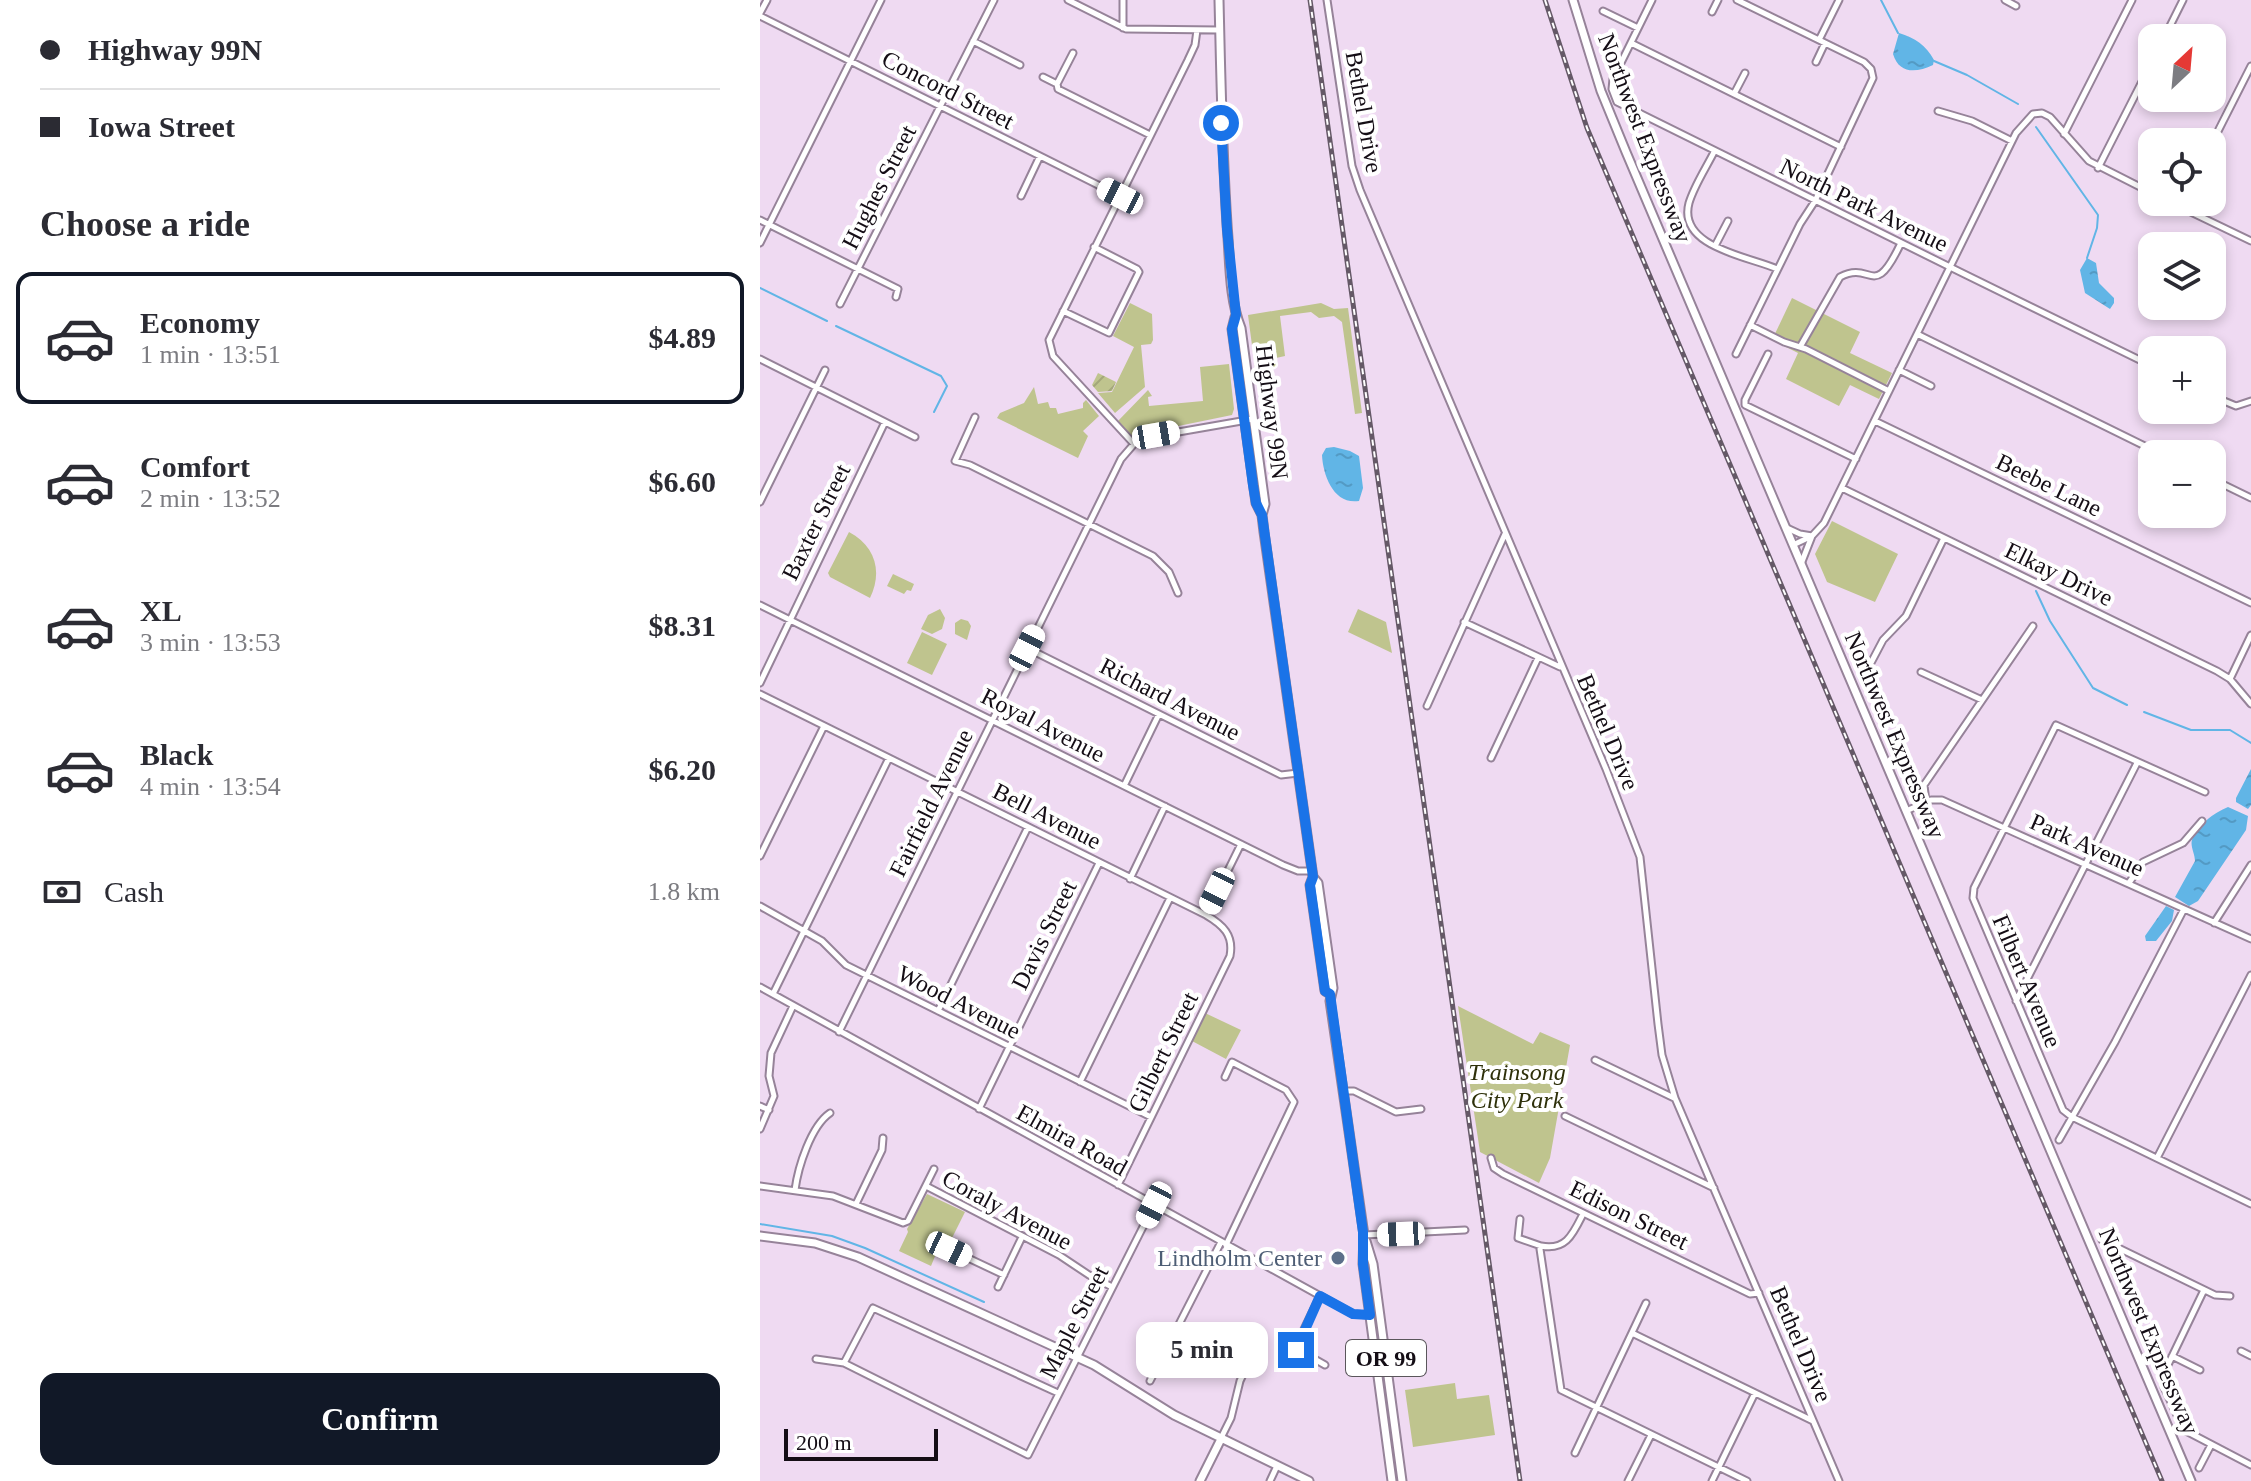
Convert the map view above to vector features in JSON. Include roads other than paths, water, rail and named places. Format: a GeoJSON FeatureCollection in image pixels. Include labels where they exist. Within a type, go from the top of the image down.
{"type":"FeatureCollection","features":[{"type":"Feature","properties":{"kind":"main road","name":"Highway 99N"},"geometry":{"type":"LineString","coordinates":[[1219,0],[1224,176],[1256,503],[1262,515],[1312,874],[1310,885],[1323,981],[1325,991],[1330,994],[1364,1235],[1373,1264],[1402,1481]]}},
{"type":"Feature","properties":{"kind":"main road","name":"Northwest Expressway"},"geometry":{"type":"LineString","coordinates":[[1573,0],[1601,91],[1626,152],[2191,1481]]}},
{"type":"Feature","properties":{"kind":"main road","name":"Highway 99N"},"geometry":{"type":"LineString","coordinates":[[1364,1235],[1363,1264],[1390,1481]]}},
{"type":"Feature","properties":{"kind":"main road"},"geometry":{"type":"LineString","coordinates":[[760,1236],[837,1249],[1077,1357],[1109,1373],[1174,1415],[1309,1481]]}},
{"type":"Feature","properties":{"kind":"main road"},"geometry":{"type":"LineString","coordinates":[[1200,1481],[1221,1439]]}},
{"type":"Feature","properties":{"kind":"street"},"geometry":{"type":"LineString","coordinates":[[760,15],[767,0]]}},
{"type":"Feature","properties":{"kind":"street"},"geometry":{"type":"LineString","coordinates":[[760,243],[881,0]]}},
{"type":"Feature","properties":{"kind":"street","name":"Hughes Street"},"geometry":{"type":"LineString","coordinates":[[840,304],[994,0]]}},
{"type":"Feature","properties":{"kind":"street"},"geometry":{"type":"LineString","coordinates":[[1068,0],[1123,28],[1219,30]]}},
{"type":"Feature","properties":{"kind":"street"},"geometry":{"type":"LineString","coordinates":[[1123,0],[1123,28]]}},
{"type":"Feature","properties":{"kind":"street","name":"Bethel Drive"},"geometry":{"type":"LineString","coordinates":[[1327,0],[1352,166],[1360,190],[1606,769],[1640,857],[1659,1036],[1675,1098],[1839,1481]]}},
{"type":"Feature","properties":{"kind":"street"},"geometry":{"type":"LineString","coordinates":[[1712,12],[1718,0]]}},
{"type":"Feature","properties":{"kind":"street"},"geometry":{"type":"LineString","coordinates":[[1736,354],[1873,80],[1866,64],[1737,0]]}},
{"type":"Feature","properties":{"kind":"street"},"geometry":{"type":"LineString","coordinates":[[1816,62],[1839,0]]}},
{"type":"Feature","properties":{"kind":"street"},"geometry":{"type":"LineString","coordinates":[[2005,0],[2016,6]]}},
{"type":"Feature","properties":{"kind":"street"},"geometry":{"type":"LineString","coordinates":[[2064,134],[2132,0]]}},
{"type":"Feature","properties":{"kind":"street"},"geometry":{"type":"LineString","coordinates":[[2171,24],[2183,0]]}},
{"type":"Feature","properties":{"kind":"street","name":"North Park Avenue"},"geometry":{"type":"LineString","coordinates":[[1650,1],[1612,84],[1615,99],[1621,105],[1950,267],[1822,527],[1793,546]]}},
{"type":"Feature","properties":{"kind":"street"},"geometry":{"type":"LineString","coordinates":[[1603,11],[1638,28]]}},
{"type":"Feature","properties":{"kind":"street","name":"Concord Street"},"geometry":{"type":"LineString","coordinates":[[760,15],[1120,196]]}},
{"type":"Feature","properties":{"kind":"street"},"geometry":{"type":"LineString","coordinates":[[1197,30],[1195,46],[1049,340],[1051,351],[1084,392],[1134,444],[1156,435],[1248,420]]}},
{"type":"Feature","properties":{"kind":"street"},"geometry":{"type":"LineString","coordinates":[[973,41],[1020,65]]}},
{"type":"Feature","properties":{"kind":"street"},"geometry":{"type":"LineString","coordinates":[[1631,43],[1841,147]]}},
{"type":"Feature","properties":{"kind":"street"},"geometry":{"type":"LineString","coordinates":[[1057,84],[1073,53]]}},
{"type":"Feature","properties":{"kind":"street"},"geometry":{"type":"LineString","coordinates":[[2220,128],[2251,66]]}},
{"type":"Feature","properties":{"kind":"street"},"geometry":{"type":"LineString","coordinates":[[1734,94],[1745,73]]}},
{"type":"Feature","properties":{"kind":"street"},"geometry":{"type":"LineString","coordinates":[[1043,77],[1057,84],[1060,90],[1150,135]]}},
{"type":"Feature","properties":{"kind":"street"},"geometry":{"type":"LineString","coordinates":[[2098,168],[2138,89]]}},
{"type":"Feature","properties":{"kind":"street"},"geometry":{"type":"LineString","coordinates":[[1938,111],[1967,119],[2012,141]]}},
{"type":"Feature","properties":{"kind":"street"},"geometry":{"type":"LineString","coordinates":[[2138,187],[2098,168],[2086,159],[2047,115],[2036,113],[2025,120],[2012,141],[1950,267],[2138,359]]}},
{"type":"Feature","properties":{"kind":"street"},"geometry":{"type":"LineString","coordinates":[[1714,152],[1690,201],[1689,210],[1698,235],[1734,256],[1758,260],[1778,269]]}},
{"type":"Feature","properties":{"kind":"street"},"geometry":{"type":"LineString","coordinates":[[1021,196],[1040,156]]}},
{"type":"Feature","properties":{"kind":"street"},"geometry":{"type":"LineString","coordinates":[[2204,216],[2251,241]]}},
{"type":"Feature","properties":{"kind":"street"},"geometry":{"type":"LineString","coordinates":[[760,220],[898,289],[896,297]]}},
{"type":"Feature","properties":{"kind":"street"},"geometry":{"type":"LineString","coordinates":[[1715,246],[1728,221]]}},
{"type":"Feature","properties":{"kind":"street"},"geometry":{"type":"LineString","coordinates":[[1800,347],[1840,277],[1852,273],[1869,277],[1882,274],[1891,265],[1901,243]]}},
{"type":"Feature","properties":{"kind":"street"},"geometry":{"type":"LineString","coordinates":[[1063,311],[1109,333],[1139,274],[1137,269],[1094,247]]}},
{"type":"Feature","properties":{"kind":"street"},"geometry":{"type":"LineString","coordinates":[[1750,325],[1889,391]]}},
{"type":"Feature","properties":{"kind":"street"},"geometry":{"type":"LineString","coordinates":[[1917,334],[2138,443]]}},
{"type":"Feature","properties":{"kind":"street"},"geometry":{"type":"LineString","coordinates":[[1768,354],[1745,400],[1746,406],[1856,459]]}},
{"type":"Feature","properties":{"kind":"street"},"geometry":{"type":"LineString","coordinates":[[760,359],[915,437]]}},
{"type":"Feature","properties":{"kind":"street"},"geometry":{"type":"LineString","coordinates":[[760,502],[825,370]]}},
{"type":"Feature","properties":{"kind":"street"},"geometry":{"type":"LineString","coordinates":[[1899,370],[1931,386]]}},
{"type":"Feature","properties":{"kind":"street"},"geometry":{"type":"LineString","coordinates":[[2226,402],[2236,406],[2251,401]]}},
{"type":"Feature","properties":{"kind":"street"},"geometry":{"type":"LineString","coordinates":[[975,417],[955,461],[970,465],[1159,560],[1175,582],[1178,593]]}},
{"type":"Feature","properties":{"kind":"street","name":"Beebe Lane"},"geometry":{"type":"LineString","coordinates":[[1875,421],[2251,603]]}},
{"type":"Feature","properties":{"kind":"street","name":"Baxter Street"},"geometry":{"type":"LineString","coordinates":[[760,683],[885,422]]}},
{"type":"Feature","properties":{"kind":"street","name":"Fairfield Avenue"},"geometry":{"type":"LineString","coordinates":[[839,1032],[1121,459],[1134,444]]}},
{"type":"Feature","properties":{"kind":"street"},"geometry":{"type":"LineString","coordinates":[[2226,486],[2251,498]]}},
{"type":"Feature","properties":{"kind":"street","name":"Elkay Drive"},"geometry":{"type":"LineString","coordinates":[[1842,488],[2230,679],[2251,704]]}},
{"type":"Feature","properties":{"kind":"street"},"geometry":{"type":"LineString","coordinates":[[1784,526],[1812,536],[1801,565]]}},
{"type":"Feature","properties":{"kind":"street"},"geometry":{"type":"LineString","coordinates":[[1427,706],[1505,534]]}},
{"type":"Feature","properties":{"kind":"street"},"geometry":{"type":"LineString","coordinates":[[1863,678],[1883,640],[1906,616],[1944,538]]}},
{"type":"Feature","properties":{"kind":"street","name":"Royal Avenue"},"geometry":{"type":"LineString","coordinates":[[760,605],[1293,870],[1312,874]]}},
{"type":"Feature","properties":{"kind":"street"},"geometry":{"type":"LineString","coordinates":[[1464,622],[1561,667]]}},
{"type":"Feature","properties":{"kind":"street"},"geometry":{"type":"LineString","coordinates":[[1906,811],[1926,802],[1924,785],[2033,626]]}},
{"type":"Feature","properties":{"kind":"street"},"geometry":{"type":"LineString","coordinates":[[2230,679],[2251,635]]}},
{"type":"Feature","properties":{"kind":"street","name":"Richard Avenue"},"geometry":{"type":"LineString","coordinates":[[1027,648],[1281,775],[1298,773]]}},
{"type":"Feature","properties":{"kind":"street"},"geometry":{"type":"LineString","coordinates":[[1491,758],[1538,658]]}},
{"type":"Feature","properties":{"kind":"street"},"geometry":{"type":"LineString","coordinates":[[1921,672],[1982,700]]}},
{"type":"Feature","properties":{"kind":"street","name":"Bell Avenue"},"geometry":{"type":"LineString","coordinates":[[760,694],[1206,915],[1219,922],[1228,932]]}},
{"type":"Feature","properties":{"kind":"street"},"geometry":{"type":"LineString","coordinates":[[1124,786],[1159,714]]}},
{"type":"Feature","properties":{"kind":"street"},"geometry":{"type":"LineString","coordinates":[[760,856],[824,726]]}},
{"type":"Feature","properties":{"kind":"street","name":"Filbert Avenue"},"geometry":{"type":"LineString","coordinates":[[2072,1117],[2063,1110],[2057,1098],[1973,898],[1974,888],[2055,726],[2137,763]]}},
{"type":"Feature","properties":{"kind":"street"},"geometry":{"type":"LineString","coordinates":[[773,994],[889,758]]}},
{"type":"Feature","properties":{"kind":"street"},"geometry":{"type":"LineString","coordinates":[[2016,1002],[2137,763],[2205,792]]}},
{"type":"Feature","properties":{"kind":"street","name":"Park Avenue"},"geometry":{"type":"LineString","coordinates":[[1926,802],[1942,800],[2251,939]]}},
{"type":"Feature","properties":{"kind":"street"},"geometry":{"type":"LineString","coordinates":[[1130,879],[1165,806]]}},
{"type":"Feature","properties":{"kind":"street"},"geometry":{"type":"LineString","coordinates":[[2129,883],[2143,862],[2183,843],[2202,821]]}},
{"type":"Feature","properties":{"kind":"street"},"geometry":{"type":"LineString","coordinates":[[938,1011],[1028,827]]}},
{"type":"Feature","properties":{"kind":"street"},"geometry":{"type":"LineString","coordinates":[[1206,915],[1241,844]]}},
{"type":"Feature","properties":{"kind":"street","name":"Davis Street"},"geometry":{"type":"LineString","coordinates":[[979,1109],[1099,863]]}},
{"type":"Feature","properties":{"kind":"street"},"geometry":{"type":"LineString","coordinates":[[2214,923],[2251,865]]}},
{"type":"Feature","properties":{"kind":"street"},"geometry":{"type":"LineString","coordinates":[[1080,1082],[1170,898]]}},
{"type":"Feature","properties":{"kind":"street","name":"Wood Avenue"},"geometry":{"type":"LineString","coordinates":[[760,906],[822,941],[846,965],[1151,1117]]}},
{"type":"Feature","properties":{"kind":"street"},"geometry":{"type":"LineString","coordinates":[[2059,1140],[2115,1042],[2184,909]]}},
{"type":"Feature","properties":{"kind":"street","name":"Gilbert Street"},"geometry":{"type":"LineString","coordinates":[[1118,1185],[1230,956],[1232,949],[1228,932]]}},
{"type":"Feature","properties":{"kind":"street"},"geometry":{"type":"LineString","coordinates":[[2157,1158],[2251,975]]}},
{"type":"Feature","properties":{"kind":"street","name":"Elmira Road"},"geometry":{"type":"LineString","coordinates":[[760,987],[1353,1314],[1370,1315]]}},
{"type":"Feature","properties":{"kind":"street"},"geometry":{"type":"LineString","coordinates":[[760,1129],[774,1096],[769,1076],[771,1053],[793,1006]]}},
{"type":"Feature","properties":{"kind":"street"},"geometry":{"type":"LineString","coordinates":[[1595,1060],[1675,1098]]}},
{"type":"Feature","properties":{"kind":"street"},"geometry":{"type":"LineString","coordinates":[[1150,1381],[1294,1102],[1286,1090],[1232,1062],[1225,1077]]}},
{"type":"Feature","properties":{"kind":"street"},"geometry":{"type":"LineString","coordinates":[[1343,1091],[1353,1090],[1396,1112],[1421,1109]]}},
{"type":"Feature","properties":{"kind":"street"},"geometry":{"type":"LineString","coordinates":[[760,1106],[769,1110]]}},
{"type":"Feature","properties":{"kind":"street"},"geometry":{"type":"LineString","coordinates":[[795,1190],[801,1162],[821,1121],[830,1113]]}},
{"type":"Feature","properties":{"kind":"street"},"geometry":{"type":"LineString","coordinates":[[1565,1116],[1715,1188]]}},
{"type":"Feature","properties":{"kind":"street"},"geometry":{"type":"LineString","coordinates":[[2072,1117],[2251,1204]]}},
{"type":"Feature","properties":{"kind":"street"},"geometry":{"type":"LineString","coordinates":[[856,1204],[882,1150],[883,1138]]}},
{"type":"Feature","properties":{"kind":"street","name":"Edison Street"},"geometry":{"type":"LineString","coordinates":[[1491,1158],[1494,1168],[1503,1174],[1750,1294],[1759,1293]]}},
{"type":"Feature","properties":{"kind":"street"},"geometry":{"type":"LineString","coordinates":[[926,1186],[934,1169]]}},
{"type":"Feature","properties":{"kind":"street","name":"Coraly Avenue"},"geometry":{"type":"LineString","coordinates":[[760,1186],[833,1196],[906,1223],[926,1186],[1112,1287]]}},
{"type":"Feature","properties":{"kind":"street","name":"Maple Street"},"geometry":{"type":"LineString","coordinates":[[844,1363],[1028,1455],[1154,1205]]}},
{"type":"Feature","properties":{"kind":"street"},"geometry":{"type":"LineString","coordinates":[[1520,1219],[1518,1238],[1541,1246],[1560,1246],[1583,1214]]}},
{"type":"Feature","properties":{"kind":"street"},"geometry":{"type":"LineString","coordinates":[[1364,1235],[1465,1230]]}},
{"type":"Feature","properties":{"kind":"street"},"geometry":{"type":"LineString","coordinates":[[998,1287],[1022,1237]]}},
{"type":"Feature","properties":{"kind":"street"},"geometry":{"type":"LineString","coordinates":[[2102,1240],[2204,1290],[2220,1297],[2230,1296]]}},
{"type":"Feature","properties":{"kind":"street"},"geometry":{"type":"LineString","coordinates":[[1541,1246],[1561,1390],[1747,1481]]}},
{"type":"Feature","properties":{"kind":"street"},"geometry":{"type":"LineString","coordinates":[[949,1249],[1004,1275]]}},
{"type":"Feature","properties":{"kind":"street"},"geometry":{"type":"LineString","coordinates":[[2204,1290],[2163,1380],[2180,1425],[2190,1434],[2251,1465]]}},
{"type":"Feature","properties":{"kind":"street"},"geometry":{"type":"LineString","coordinates":[[1320,1296],[1295,1348],[1325,1365]]}},
{"type":"Feature","properties":{"kind":"street"},"geometry":{"type":"LineString","coordinates":[[1575,1453],[1646,1303]]}},
{"type":"Feature","properties":{"kind":"street"},"geometry":{"type":"LineString","coordinates":[[816,1359],[844,1363],[870,1309],[874,1308],[1058,1393]]}},
{"type":"Feature","properties":{"kind":"street"},"geometry":{"type":"LineString","coordinates":[[1221,1439],[1231,1418],[1240,1381],[1258,1342],[1234,1330]]}},
{"type":"Feature","properties":{"kind":"street"},"geometry":{"type":"LineString","coordinates":[[1632,1333],[1813,1421]]}},
{"type":"Feature","properties":{"kind":"street"},"geometry":{"type":"LineString","coordinates":[[2241,1351],[2251,1356]]}},
{"type":"Feature","properties":{"kind":"street"},"geometry":{"type":"LineString","coordinates":[[2172,1356],[2200,1370]]}},
{"type":"Feature","properties":{"kind":"street"},"geometry":{"type":"LineString","coordinates":[[1712,1481],[1755,1393]]}},
{"type":"Feature","properties":{"kind":"street"},"geometry":{"type":"LineString","coordinates":[[1628,1481],[1651,1435]]}},
{"type":"Feature","properties":{"kind":"street"},"geometry":{"type":"LineString","coordinates":[[2199,1468],[2211,1445]]}},
{"type":"Feature","properties":{"kind":"street"},"geometry":{"type":"LineString","coordinates":[[1270,1481],[1277,1466]]}},
{"type":"Feature","properties":{"kind":"water"},"geometry":{"type":"Polygon","coordinates":[[[1899,33],[1924,46],[1934,60],[1933,65],[1909,70],[1899,65],[1893,54],[1899,33]]]}},
{"type":"Feature","properties":{"kind":"water"},"geometry":{"type":"Polygon","coordinates":[[[2087,258],[2096,263],[2099,283],[2114,298],[2110,309],[2085,293],[2080,270],[2087,258]]]}},
{"type":"Feature","properties":{"kind":"water"},"geometry":{"type":"Polygon","coordinates":[[[1334,447],[1359,456],[1363,488],[1359,501],[1350,501],[1337,494],[1328,480],[1322,455],[1326,448],[1334,447]]]}},
{"type":"Feature","properties":{"kind":"water"},"geometry":{"type":"Polygon","coordinates":[[[2251,769],[2251,805],[2248,809],[2236,802],[2236,798],[2251,769]]]}},
{"type":"Feature","properties":{"kind":"water"},"geometry":{"type":"Polygon","coordinates":[[[2228,807],[2248,816],[2246,830],[2198,901],[2189,906],[2175,897],[2195,861],[2192,840],[2207,820],[2228,807]]]}},
{"type":"Feature","properties":{"kind":"water"},"geometry":{"type":"Polygon","coordinates":[[[2166,906],[2174,910],[2172,921],[2156,941],[2146,941],[2145,936],[2166,906]]]}},
{"type":"Feature","properties":{"kind":"waterway"},"geometry":{"type":"LineString","coordinates":[[1881,0],[1898,33]]}},
{"type":"Feature","properties":{"kind":"waterway"},"geometry":{"type":"LineString","coordinates":[[1934,61],[1967,75],[2018,104]]}},
{"type":"Feature","properties":{"kind":"waterway"},"geometry":{"type":"LineString","coordinates":[[2036,127],[2098,215],[2087,258]]}},
{"type":"Feature","properties":{"kind":"waterway"},"geometry":{"type":"LineString","coordinates":[[760,288],[827,321]]}},
{"type":"Feature","properties":{"kind":"waterway"},"geometry":{"type":"LineString","coordinates":[[836,326],[941,376],[947,386],[934,412]]}},
{"type":"Feature","properties":{"kind":"waterway"},"geometry":{"type":"LineString","coordinates":[[2036,591],[2050,621],[2093,688],[2127,705]]}},
{"type":"Feature","properties":{"kind":"waterway"},"geometry":{"type":"LineString","coordinates":[[2144,712],[2191,730],[2230,730],[2251,743]]}},
{"type":"Feature","properties":{"kind":"waterway"},"geometry":{"type":"LineString","coordinates":[[760,1224],[832,1236],[984,1302]]}},
{"type":"Feature","properties":{"kind":"railway"},"geometry":{"type":"LineString","coordinates":[[1310,0],[1520,1481]]}},
{"type":"Feature","properties":{"kind":"railway"},"geometry":{"type":"LineString","coordinates":[[1545,0],[1587,128],[2162,1481]]}},
{"type":"Feature","properties":{"kind":"place","name":"Lindholm Center"},"geometry":{"type":"Point","coordinates":[1338,1258]}},
{"type":"Feature","properties":{"kind":"park label","name":"Trainsong City Park"},"geometry":{"type":"Point","coordinates":[1517,1086]}}]}
